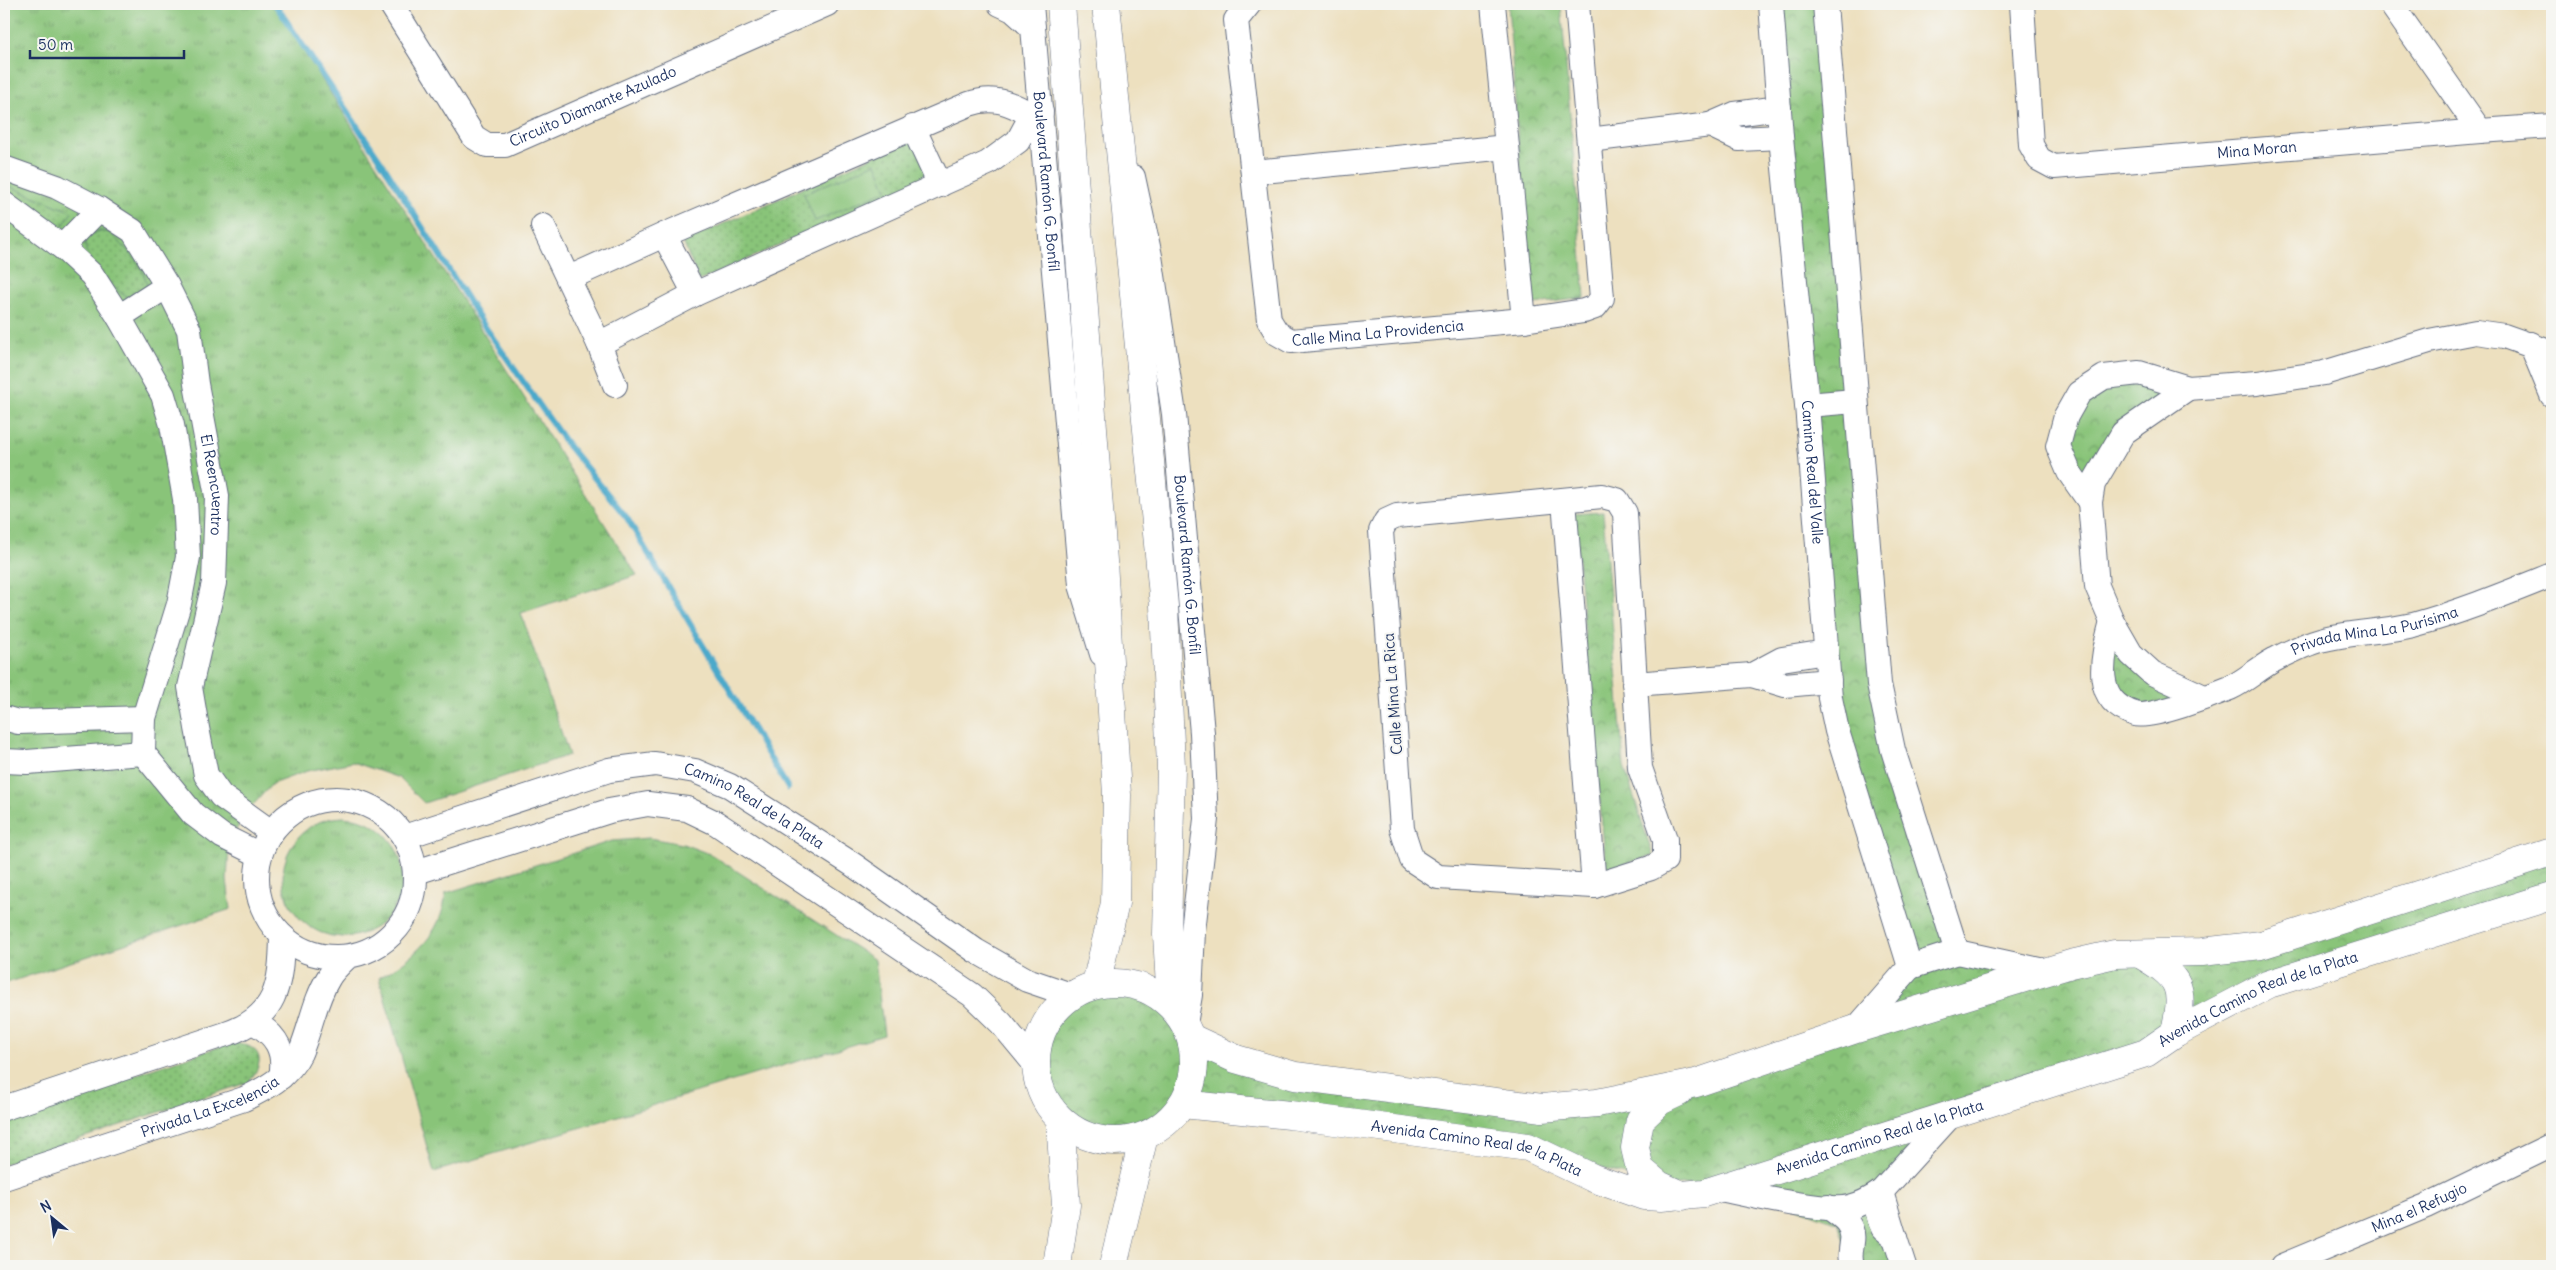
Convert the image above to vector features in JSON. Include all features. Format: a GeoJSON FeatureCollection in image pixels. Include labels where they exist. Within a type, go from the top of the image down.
{"type":"FeatureCollection","features":[{"type":"Feature","properties":{"kind":"main road","name":"Boulevard Ramón G. Bonfil"},"geometry":{"type":"LineString","coordinates":[[1061,4],[1112,683],[1117,795],[1115,903],[1096,984]]}},
{"type":"Feature","properties":{"kind":"main road","name":"Boulevard Ramón G. Bonfil"},"geometry":{"type":"LineString","coordinates":[[1106,4],[1118,111],[1164,606],[1171,767],[1167,934],[1182,1022]]}},
{"type":"Feature","properties":{"kind":"main road"},"geometry":{"type":"LineString","coordinates":[[1182,1022],[1194,1054],[1192,1080],[1182,1104],[1166,1123],[1144,1136],[1119,1141],[1093,1138],[1070,1128],[1052,1111],[1039,1089],[1034,1064],[1039,1037],[1051,1013],[1072,995],[1096,984],[1123,982],[1149,990],[1182,1022],[1236,1059],[1295,1076],[1542,1108],[1597,1102],[1696,1083],[2044,971],[2115,954],[2202,952],[2261,945],[2552,852]]}},
{"type":"Feature","properties":{"kind":"main road","name":"Avenida Camino Real de la Plata"},"geometry":{"type":"LineString","coordinates":[[1182,1104],[1290,1115],[1528,1147],[1593,1178],[1644,1196],[1683,1196],[1720,1189],[2146,1053],[2175,1033],[2269,984],[2552,896]]}},
{"type":"Feature","properties":{"kind":"main road"},"geometry":{"type":"LineString","coordinates":[[2140,954],[2165,968],[2175,980],[2181,999],[2175,1033]]}},
{"type":"Feature","properties":{"kind":"main road"},"geometry":{"type":"LineString","coordinates":[[1683,1196],[1659,1185],[1640,1168],[1635,1148],[1640,1120],[1660,1102],[1696,1083]]}},
{"type":"Feature","properties":{"kind":"main road"},"geometry":{"type":"LineString","coordinates":[[1057,1266],[1066,1205],[1060,1120]]}},
{"type":"Feature","properties":{"kind":"main road"},"geometry":{"type":"LineString","coordinates":[[1113,1266],[1144,1136]]}},
{"type":"Feature","properties":{"kind":"street","name":"Circuito Diamante Azulado"},"geometry":{"type":"LineString","coordinates":[[401,6],[474,137],[487,145],[505,145],[827,4]]}},
{"type":"Feature","properties":{"kind":"street"},"geometry":{"type":"LineString","coordinates":[[1000,4],[1013,10],[1033,28]]}},
{"type":"Feature","properties":{"kind":"street","name":"Boulevard Ramón G. Bonfil"},"geometry":{"type":"LineString","coordinates":[[1031,4],[1036,114],[1081,585],[1112,683]]}},
{"type":"Feature","properties":{"kind":"street","name":"Calle Mina La Providencia"},"geometry":{"type":"LineString","coordinates":[[1249,4],[1236,20],[1269,320],[1278,333],[1291,341],[1524,320],[1584,311],[1595,307],[1602,298],[1578,4]]}},
{"type":"Feature","properties":{"kind":"street"},"geometry":{"type":"LineString","coordinates":[[1493,4],[1524,320]]}},
{"type":"Feature","properties":{"kind":"street","name":"Camino Real del Valle"},"geometry":{"type":"LineString","coordinates":[[1771,4],[1781,137],[1807,405],[1829,681],[1837,731],[1908,962]]}},
{"type":"Feature","properties":{"kind":"street"},"geometry":{"type":"LineString","coordinates":[[1825,4],[1855,401],[1879,684],[1893,750],[1956,947]]}},
{"type":"Feature","properties":{"kind":"street","name":"Mina Moran"},"geometry":{"type":"LineString","coordinates":[[2022,4],[2031,145],[2039,159],[2054,168],[2480,130],[2552,126]]}},
{"type":"Feature","properties":{"kind":"street"},"geometry":{"type":"LineString","coordinates":[[2392,4],[2480,130]]}},
{"type":"Feature","properties":{"kind":"street"},"geometry":{"type":"LineString","coordinates":[[569,278],[913,127],[981,100],[1007,101],[1036,114],[1024,133],[1004,153],[940,185],[695,294],[599,344]]}},
{"type":"Feature","properties":{"kind":"street"},"geometry":{"type":"LineString","coordinates":[[1589,140],[1710,125],[1735,114],[1779,108]]}},
{"type":"Feature","properties":{"kind":"street","name":"Boulevard Ramón G. Bonfil"},"geometry":{"type":"LineString","coordinates":[[1118,111],[1150,256],[1174,414],[1202,733],[1206,819],[1193,931],[1190,995],[1182,1022]]}},
{"type":"Feature","properties":{"kind":"street"},"geometry":{"type":"LineString","coordinates":[[1710,125],[1739,139],[1781,137]]}},
{"type":"Feature","properties":{"kind":"street"},"geometry":{"type":"LineString","coordinates":[[913,127],[940,185]]}},
{"type":"Feature","properties":{"kind":"street"},"geometry":{"type":"LineString","coordinates":[[1254,172],[1507,147]]}},
{"type":"Feature","properties":{"kind":"street","name":"El Reencuentro"},"geometry":{"type":"LineString","coordinates":[[4,168],[58,188],[99,209],[133,231],[167,286],[189,330],[196,384],[217,496],[214,583],[190,687],[206,775],[221,796],[271,832]]}},
{"type":"Feature","properties":{"kind":"street","name":"El Reencuentro"},"geometry":{"type":"LineString","coordinates":[[4,204],[62,247],[92,274],[119,317],[163,395],[172,425],[185,499],[188,557],[179,604],[144,718],[144,753]]}},
{"type":"Feature","properties":{"kind":"street"},"geometry":{"type":"LineString","coordinates":[[62,247],[99,209]]}},
{"type":"Feature","properties":{"kind":"street"},"geometry":{"type":"LineString","coordinates":[[543,226],[599,344],[614,385]]}},
{"type":"Feature","properties":{"kind":"street"},"geometry":{"type":"LineString","coordinates":[[664,235],[695,294]]}},
{"type":"Feature","properties":{"kind":"street"},"geometry":{"type":"LineString","coordinates":[[119,317],[167,286]]}},
{"type":"Feature","properties":{"kind":"street"},"geometry":{"type":"LineString","coordinates":[[2090,502],[2069,472],[2058,446],[2066,416],[2079,393],[2104,377],[2139,373],[2188,388],[2257,383],[2324,373],[2429,342],[2476,332],[2504,336],[2552,352]]}},
{"type":"Feature","properties":{"kind":"street"},"geometry":{"type":"LineString","coordinates":[[2531,344],[2552,395]]}},
{"type":"Feature","properties":{"kind":"street"},"geometry":{"type":"LineString","coordinates":[[2188,388],[2123,433],[2093,484],[2090,502],[2097,586],[2112,621],[2131,654],[2152,673],[2204,697]]}},
{"type":"Feature","properties":{"kind":"street"},"geometry":{"type":"LineString","coordinates":[[1807,405],[1855,401]]}},
{"type":"Feature","properties":{"kind":"street","name":"Calle Mina La Rica"},"geometry":{"type":"LineString","coordinates":[[1602,496],[1617,500],[1625,513],[1634,684],[1640,768],[1664,839],[1665,860],[1651,868],[1594,886],[1438,877],[1412,860],[1402,829],[1381,531],[1386,521],[1397,516],[1602,496]]}},
{"type":"Feature","properties":{"kind":"street"},"geometry":{"type":"LineString","coordinates":[[1564,500],[1594,886]]}},
{"type":"Feature","properties":{"kind":"street","name":"Privada Mina La Purísima"},"geometry":{"type":"LineString","coordinates":[[2112,621],[2102,660],[2103,679],[2109,695],[2118,707],[2138,715],[2162,712],[2230,688],[2274,660],[2319,641],[2412,625],[2454,612],[2552,575]]}},
{"type":"Feature","properties":{"kind":"street"},"geometry":{"type":"LineString","coordinates":[[1752,675],[1782,659],[1826,652]]}},
{"type":"Feature","properties":{"kind":"street"},"geometry":{"type":"LineString","coordinates":[[1634,684],[1752,675],[1785,685],[1829,681]]}},
{"type":"Feature","properties":{"kind":"street"},"geometry":{"type":"LineString","coordinates":[[154,682],[190,687]]}},
{"type":"Feature","properties":{"kind":"street"},"geometry":{"type":"LineString","coordinates":[[4,718],[18,722],[144,718]]}},
{"type":"Feature","properties":{"kind":"street"},"geometry":{"type":"LineString","coordinates":[[4,777],[15,762],[144,753],[193,814],[222,836],[260,855]]}},
{"type":"Feature","properties":{"kind":"street","name":"Camino Real de la Plata"},"geometry":{"type":"LineString","coordinates":[[404,837],[609,770],[655,764],[695,771],[738,791],[852,864],[976,951],[1027,980],[1072,995]]}},
{"type":"Feature","properties":{"kind":"street"},"geometry":{"type":"LineString","coordinates":[[173,791],[206,775]]}},
{"type":"Feature","properties":{"kind":"street"},"geometry":{"type":"LineString","coordinates":[[344,798],[368,805],[389,818],[404,837],[412,854],[416,872],[414,896],[400,924],[390,937],[370,950],[347,957],[312,954],[296,947],[282,937],[263,912],[256,882],[260,855],[271,832],[296,808],[320,800],[344,798]]}},
{"type":"Feature","properties":{"kind":"street","name":"Camino Real de la Plata"},"geometry":{"type":"LineString","coordinates":[[416,872],[609,811],[648,804],[687,809],[716,823],[972,995],[1001,1023],[1034,1064]]}},
{"type":"Feature","properties":{"kind":"street"},"geometry":{"type":"LineString","coordinates":[[4,1108],[226,1034],[253,1022],[268,1007],[276,992],[281,966],[282,937]]}},
{"type":"Feature","properties":{"kind":"street"},"geometry":{"type":"LineString","coordinates":[[1856,1030],[1908,962],[1956,947],[2044,971]]}},
{"type":"Feature","properties":{"kind":"street","name":"Privada La Excelencia"},"geometry":{"type":"LineString","coordinates":[[4,1178],[244,1099],[262,1091],[281,1077],[299,1054],[315,1004],[329,976],[347,957]]}},
{"type":"Feature","properties":{"kind":"street"},"geometry":{"type":"LineString","coordinates":[[253,1022],[270,1033],[281,1050],[284,1063],[281,1077]]}},
{"type":"Feature","properties":{"kind":"street"},"geometry":{"type":"LineString","coordinates":[[1720,1189],[1781,1201],[1848,1208],[1869,1200],[1881,1192],[1951,1115]]}},
{"type":"Feature","properties":{"kind":"street","name":"Mina el Refugio"},"geometry":{"type":"LineString","coordinates":[[2282,1266],[2426,1206],[2552,1145]]}},
{"type":"Feature","properties":{"kind":"street"},"geometry":{"type":"LineString","coordinates":[[1881,1192],[1904,1266]]}},
{"type":"Feature","properties":{"kind":"street"},"geometry":{"type":"LineString","coordinates":[[1828,1207],[1838,1223],[1850,1261]]}},
{"type":"Feature","properties":{"kind":"green space"},"geometry":{"type":"Polygon","coordinates":[[[4,4],[274,4],[637,575],[521,613],[569,755],[424,803],[399,778],[353,762],[307,771],[272,784],[243,816],[229,845],[227,880],[231,909],[4,984],[4,4]]]}},
{"type":"Feature","properties":{"kind":"green space"},"geometry":{"type":"Polygon","coordinates":[[[1508,4],[1561,4],[1585,298],[1534,304],[1518,140],[1508,4]]]}},
{"type":"Feature","properties":{"kind":"green space"},"geometry":{"type":"Polygon","coordinates":[[[1771,4],[1825,4],[1879,684],[1957,952],[2044,971],[2201,952],[2552,852],[2552,896],[2269,984],[2175,1033],[1951,1115],[1881,1192],[1904,1266],[1852,1266],[1838,1223],[1728,1182],[1663,1186],[1528,1147],[1182,1104],[1165,1123],[1144,1136],[1119,1141],[1093,1138],[1070,1128],[1051,1111],[1039,1089],[1035,1064],[1039,1037],[1051,1013],[1071,995],[1096,984],[1123,982],[1149,990],[1160,996],[1236,1059],[1542,1108],[1856,1030],[1910,967],[1837,731],[1771,4]]]}},
{"type":"Feature","properties":{"kind":"green space"},"geometry":{"type":"Polygon","coordinates":[[[914,138],[931,177],[699,281],[683,242],[914,138]]]}},
{"type":"Feature","properties":{"kind":"green space"},"geometry":{"type":"Polygon","coordinates":[[[876,163],[887,190],[815,221],[804,194],[876,163]]]}},
{"type":"Feature","properties":{"kind":"green space"},"geometry":{"type":"Polygon","coordinates":[[[4,184],[72,212],[59,232],[4,193],[4,184]]]}},
{"type":"Feature","properties":{"kind":"green space"},"geometry":{"type":"Polygon","coordinates":[[[101,231],[110,233],[122,245],[138,264],[145,278],[147,286],[129,298],[102,275],[87,254],[85,244],[89,236],[101,231]]]}},
{"type":"Feature","properties":{"kind":"green space"},"geometry":{"type":"Polygon","coordinates":[[[2104,377],[2188,388],[2145,417],[2093,484],[2069,472],[2066,416],[2104,377]]]}},
{"type":"Feature","properties":{"kind":"green space"},"geometry":{"type":"Polygon","coordinates":[[[1603,512],[1624,766],[1653,856],[1606,869],[1574,514],[1603,512]]]}},
{"type":"Feature","properties":{"kind":"green space"},"geometry":{"type":"Polygon","coordinates":[[[2112,621],[2131,654],[2204,697],[2162,712],[2109,695],[2112,621]]]}},
{"type":"Feature","properties":{"kind":"green space"},"geometry":{"type":"Polygon","coordinates":[[[343,817],[355,818],[366,822],[376,827],[385,835],[393,844],[398,854],[402,865],[402,889],[398,900],[393,910],[385,919],[376,927],[366,932],[355,936],[343,937],[331,936],[320,932],[310,927],[301,919],[293,910],[288,900],[284,889],[283,877],[284,865],[288,854],[293,844],[301,835],[310,827],[320,822],[331,818],[343,817]]]}},
{"type":"Feature","properties":{"kind":"green space"},"geometry":{"type":"Polygon","coordinates":[[[649,838],[683,844],[712,855],[875,960],[884,1035],[434,1172],[379,978],[404,962],[424,944],[438,921],[446,893],[612,841],[649,838]]]}},
{"type":"Feature","properties":{"kind":"green space"},"geometry":{"type":"Polygon","coordinates":[[[234,1042],[251,1047],[258,1056],[258,1067],[249,1082],[4,1164],[4,1118],[234,1042]]]}},
{"type":"Feature","properties":{"kind":"waterway"},"geometry":{"type":"LineString","coordinates":[[275,4],[388,172],[481,321],[566,443],[627,518],[788,788]]}}]}
